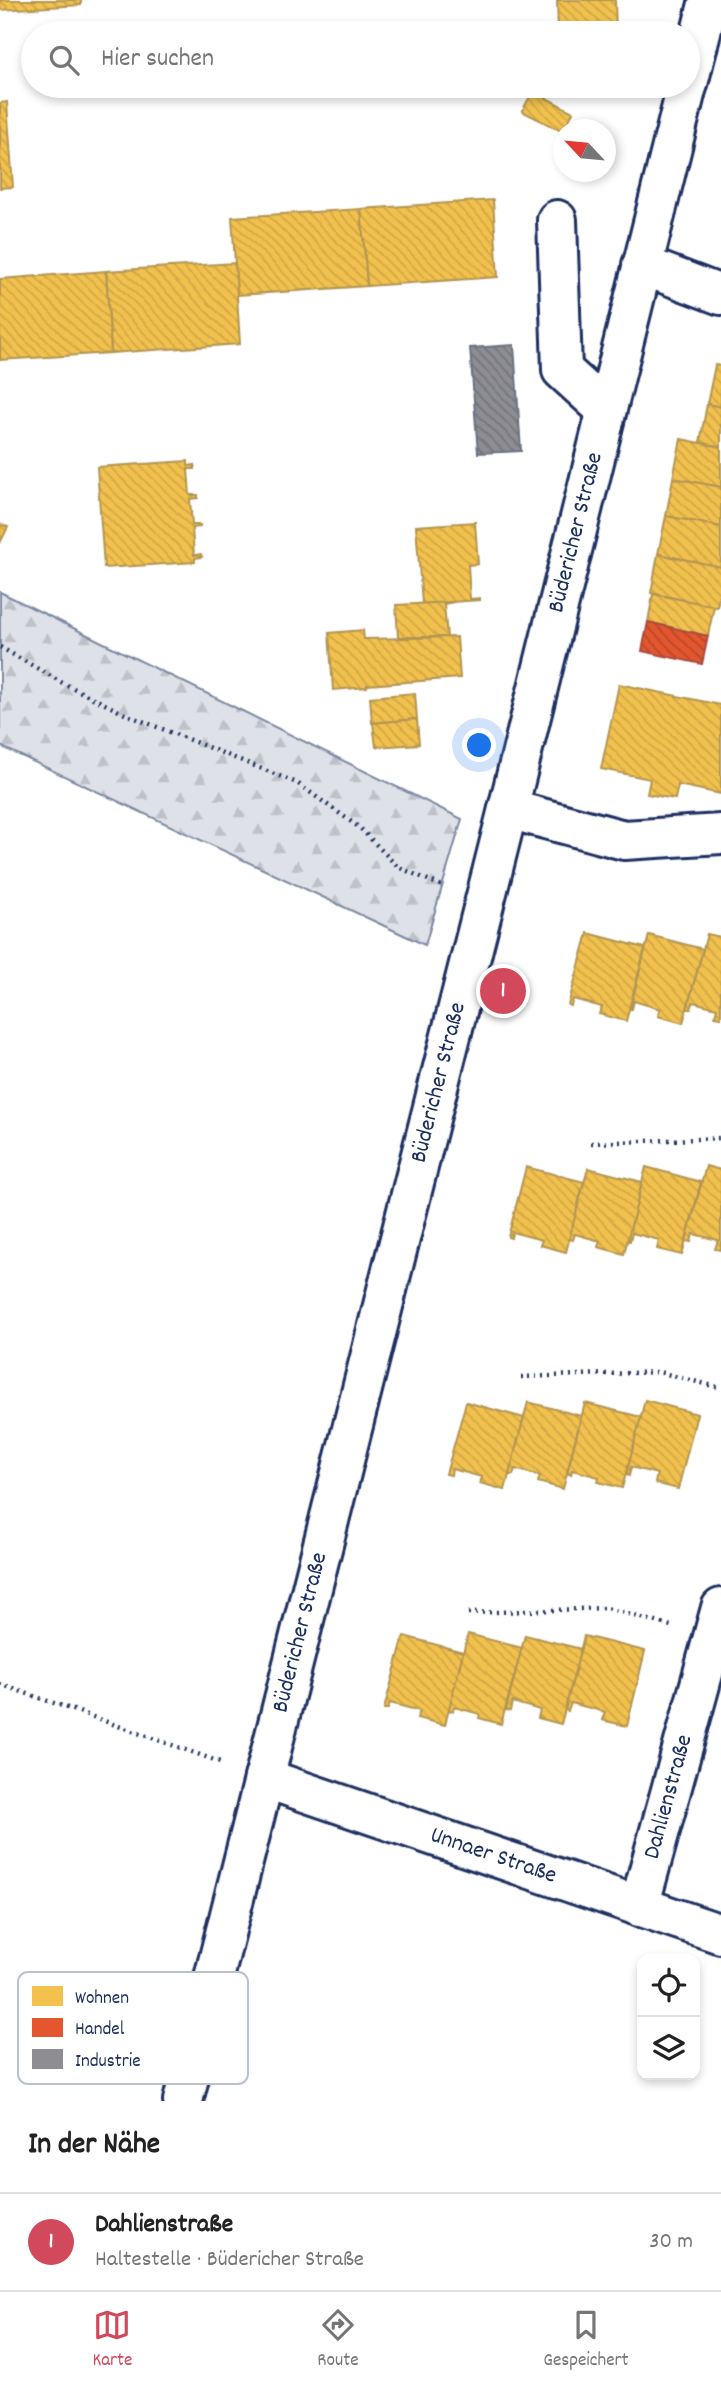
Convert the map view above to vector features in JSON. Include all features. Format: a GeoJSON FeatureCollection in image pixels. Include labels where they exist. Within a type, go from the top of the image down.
{"type":"FeatureCollection","features":[{"type":"Feature","properties":{"kind":"street","name":"Büdericher Straße"},"geometry":{"type":"LineString","coordinates":[[700,35],[709,0]]}},
{"type":"Feature","properties":{"kind":"street","name":"Büdericher Straße"},"geometry":{"type":"LineString","coordinates":[[215,1972],[684,98]]}},
{"type":"Feature","properties":{"kind":"street"},"geometry":{"type":"LineString","coordinates":[[557,220],[562,370],[606,410]]}},
{"type":"Feature","properties":{"kind":"street"},"geometry":{"type":"LineString","coordinates":[[642,265],[721,295]]}},
{"type":"Feature","properties":{"kind":"street"},"geometry":{"type":"LineString","coordinates":[[508,809],[624,840],[721,834]]}},
{"type":"Feature","properties":{"kind":"street","name":"Dahlienstraße"},"geometry":{"type":"LineString","coordinates":[[639,1907],[717,1623]]}},
{"type":"Feature","properties":{"kind":"street","name":"Unnaer Straße"},"geometry":{"type":"LineString","coordinates":[[264,1778],[721,1934]]}},
{"type":"Feature","properties":{"kind":"path"},"geometry":{"type":"LineString","coordinates":[[0,648],[125,714],[297,783],[359,828],[398,867],[483,904]]}},
{"type":"Feature","properties":{"kind":"path"},"geometry":{"type":"LineString","coordinates":[[591,1143],[721,1138]]}},
{"type":"Feature","properties":{"kind":"path"},"geometry":{"type":"LineString","coordinates":[[521,1377],[659,1372],[721,1388]]}},
{"type":"Feature","properties":{"kind":"path"},"geometry":{"type":"LineString","coordinates":[[468,1613],[606,1608],[717,1623]]}},
{"type":"Feature","properties":{"kind":"path"},"geometry":{"type":"LineString","coordinates":[[0,1684],[264,1778]]}},
{"type":"Feature","properties":{"kind":"green space"},"geometry":{"type":"Polygon","coordinates":[[[0,592],[462,819],[425,945],[0,746],[0,592]]]}},
{"type":"Feature","properties":{"kind":"building: Wohnen"},"geometry":{"type":"Polygon","coordinates":[[[0,0],[81,0],[81,5],[0,10],[0,0]]]}},
{"type":"Feature","properties":{"kind":"building: Wohnen"},"geometry":{"type":"Polygon","coordinates":[[[557,0],[615,0],[616,21],[558,21],[557,0]]]}},
{"type":"Feature","properties":{"kind":"building: Wohnen"},"geometry":{"type":"Polygon","coordinates":[[[529,98],[546,98],[573,112],[570,119],[553,119],[553,127],[522,111],[529,98]]]}},
{"type":"Feature","properties":{"kind":"building: Wohnen"},"geometry":{"type":"Polygon","coordinates":[[[7,102],[13,187],[0,188],[0,103],[7,102]]]}},
{"type":"Feature","properties":{"kind":"building: Wohnen"},"geometry":{"type":"Polygon","coordinates":[[[493,200],[498,277],[367,286],[361,209],[493,200]]]}},
{"type":"Feature","properties":{"kind":"building: Wohnen"},"geometry":{"type":"Polygon","coordinates":[[[361,209],[367,286],[237,295],[232,217],[361,209]]]}},
{"type":"Feature","properties":{"kind":"building: Wohnen"},"geometry":{"type":"Polygon","coordinates":[[[235,263],[240,344],[111,353],[106,271],[235,263]]]}},
{"type":"Feature","properties":{"kind":"building: Wohnen"},"geometry":{"type":"Polygon","coordinates":[[[106,271],[111,353],[0,360],[0,279],[106,271]]]}},
{"type":"Feature","properties":{"kind":"building: Wohnen"},"geometry":{"type":"Polygon","coordinates":[[[715,365],[721,366],[721,407],[707,404],[715,365]]]}},
{"type":"Feature","properties":{"kind":"building: Wohnen"},"geometry":{"type":"Polygon","coordinates":[[[707,404],[721,407],[721,447],[700,442],[707,404]]]}},
{"type":"Feature","properties":{"kind":"building: Wohnen"},"geometry":{"type":"Polygon","coordinates":[[[681,439],[721,447],[721,487],[673,478],[681,439]]]}},
{"type":"Feature","properties":{"kind":"building: Wohnen"},"geometry":{"type":"Polygon","coordinates":[[[188,461],[188,466],[195,465],[195,469],[188,469],[190,495],[198,495],[198,498],[190,499],[192,525],[200,525],[192,528],[194,555],[201,554],[202,557],[195,558],[195,562],[104,568],[97,467],[188,461]]]}},
{"type":"Feature","properties":{"kind":"building: Wohnen"},"geometry":{"type":"Polygon","coordinates":[[[673,478],[721,487],[721,527],[666,516],[673,478]]]}},
{"type":"Feature","properties":{"kind":"building: Wohnen"},"geometry":{"type":"Polygon","coordinates":[[[666,516],[721,527],[721,567],[658,554],[666,516]]]}},
{"type":"Feature","properties":{"kind":"building: Wohnen"},"geometry":{"type":"Polygon","coordinates":[[[475,522],[478,564],[468,565],[470,599],[480,600],[422,604],[416,526],[475,522]]]}},
{"type":"Feature","properties":{"kind":"building: Wohnen"},"geometry":{"type":"Polygon","coordinates":[[[0,524],[8,527],[0,543],[0,524]]]}},
{"type":"Feature","properties":{"kind":"building: Wohnen"},"geometry":{"type":"Polygon","coordinates":[[[658,554],[721,567],[717,607],[651,593],[658,554]]]}},
{"type":"Feature","properties":{"kind":"building: Wohnen"},"geometry":{"type":"Polygon","coordinates":[[[653,594],[714,606],[708,636],[648,622],[653,594]]]}},
{"type":"Feature","properties":{"kind":"building: Wohnen"},"geometry":{"type":"Polygon","coordinates":[[[454,602],[444,604],[447,637],[398,637],[396,605],[454,602]]]}},
{"type":"Feature","properties":{"kind":"building: Wohnen"},"geometry":{"type":"Polygon","coordinates":[[[363,630],[364,639],[457,637],[460,678],[333,690],[329,633],[363,630]]]}},
{"type":"Feature","properties":{"kind":"building: Wohnen"},"geometry":{"type":"Polygon","coordinates":[[[619,684],[721,705],[721,794],[678,785],[675,799],[647,794],[650,779],[601,769],[619,684]]]}},
{"type":"Feature","properties":{"kind":"building: Wohnen"},"geometry":{"type":"Polygon","coordinates":[[[415,693],[417,719],[372,723],[370,697],[415,693]]]}},
{"type":"Feature","properties":{"kind":"building: Wohnen"},"geometry":{"type":"Polygon","coordinates":[[[417,719],[419,744],[376,747],[373,723],[417,719]]]}},
{"type":"Feature","properties":{"kind":"building: Wohnen"},"geometry":{"type":"Polygon","coordinates":[[[588,933],[645,948],[626,1021],[599,1014],[602,1007],[573,999],[571,1006],[568,1005],[588,933]]]}},
{"type":"Feature","properties":{"kind":"building: Wohnen"},"geometry":{"type":"Polygon","coordinates":[[[707,934],[721,937],[721,1017],[715,1016],[717,1008],[693,1002],[691,1009],[687,1009],[707,934]]]}},
{"type":"Feature","properties":{"kind":"building: Wohnen"},"geometry":{"type":"Polygon","coordinates":[[[649,935],[703,949],[683,1023],[658,1016],[660,1009],[634,1001],[630,1009],[649,935]]]}},
{"type":"Feature","properties":{"kind":"building: Wohnen"},"geometry":{"type":"Polygon","coordinates":[[[706,1166],[721,1170],[721,1250],[715,1249],[718,1240],[693,1234],[691,1242],[686,1241],[706,1166]]]}},
{"type":"Feature","properties":{"kind":"building: Wohnen"},"geometry":{"type":"Polygon","coordinates":[[[526,1167],[584,1182],[566,1252],[540,1245],[542,1240],[512,1232],[511,1238],[508,1237],[526,1167]]]}},
{"type":"Feature","properties":{"kind":"building: Wohnen"},"geometry":{"type":"Polygon","coordinates":[[[646,1167],[701,1182],[682,1255],[657,1249],[659,1240],[632,1233],[630,1241],[627,1240],[646,1167]]]}},
{"type":"Feature","properties":{"kind":"building: Wohnen"},"geometry":{"type":"Polygon","coordinates":[[[588,1168],[642,1182],[624,1254],[598,1247],[600,1241],[575,1234],[573,1240],[569,1239],[588,1168]]]}},
{"type":"Feature","properties":{"kind":"building: Wohnen"},"geometry":{"type":"Polygon","coordinates":[[[645,1400],[697,1414],[678,1489],[655,1483],[657,1474],[631,1467],[629,1476],[626,1475],[645,1400]]]}},
{"type":"Feature","properties":{"kind":"building: Wohnen"},"geometry":{"type":"Polygon","coordinates":[[[466,1402],[524,1418],[505,1490],[480,1483],[482,1477],[452,1469],[451,1475],[446,1474],[466,1402]]]}},
{"type":"Feature","properties":{"kind":"building: Wohnen"},"geometry":{"type":"Polygon","coordinates":[[[528,1402],[581,1416],[563,1489],[538,1482],[540,1476],[515,1469],[513,1475],[509,1475],[528,1402]]]}},
{"type":"Feature","properties":{"kind":"building: Wohnen"},"geometry":{"type":"Polygon","coordinates":[[[585,1403],[641,1417],[622,1488],[598,1482],[599,1477],[572,1470],[571,1475],[567,1473],[585,1403]]]}},
{"type":"Feature","properties":{"kind":"building: Wohnen"},"geometry":{"type":"Polygon","coordinates":[[[468,1634],[522,1648],[501,1724],[479,1718],[480,1714],[454,1707],[453,1711],[448,1710],[468,1634]]]}},
{"type":"Feature","properties":{"kind":"building: Wohnen"},"geometry":{"type":"Polygon","coordinates":[[[525,1635],[581,1649],[561,1724],[538,1718],[540,1710],[512,1702],[510,1711],[506,1710],[525,1635]]]}},
{"type":"Feature","properties":{"kind":"building: Wohnen"},"geometry":{"type":"Polygon","coordinates":[[[404,1636],[463,1652],[445,1725],[417,1718],[420,1711],[390,1703],[388,1709],[384,1709],[404,1636]]]}},
{"type":"Feature","properties":{"kind":"building: Wohnen"},"geometry":{"type":"Polygon","coordinates":[[[584,1636],[645,1651],[627,1726],[602,1720],[605,1712],[571,1703],[568,1711],[565,1710],[584,1636]]]}},
{"type":"Feature","properties":{"kind":"building: Handel"},"geometry":{"type":"Polygon","coordinates":[[[648,622],[708,636],[702,664],[642,651],[648,622]]]}},
{"type":"Feature","properties":{"kind":"building: Industrie"},"geometry":{"type":"Polygon","coordinates":[[[514,345],[521,451],[478,453],[470,348],[514,345]]]}},
{"type":"Feature","properties":{"kind":"place","name":"Dahlienstraße"},"geometry":{"type":"Point","coordinates":[503,991]}}]}
